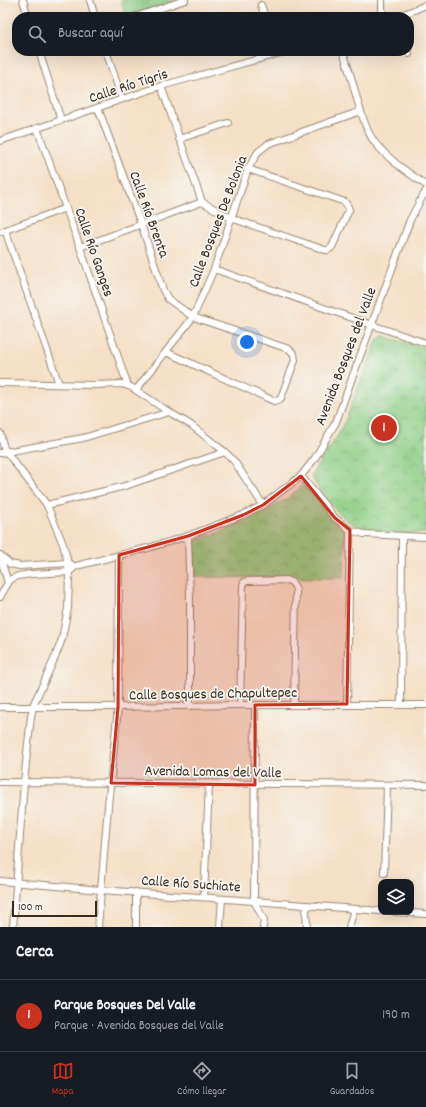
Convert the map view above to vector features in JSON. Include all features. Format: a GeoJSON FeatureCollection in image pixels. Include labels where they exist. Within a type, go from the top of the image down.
{"type":"FeatureCollection","features":[{"type":"Feature","properties":{"kind":"street"},"geometry":{"type":"LineString","coordinates":[[23,0],[27,12]]}},
{"type":"Feature","properties":{"kind":"street"},"geometry":{"type":"LineString","coordinates":[[90,0],[94,12]]}},
{"type":"Feature","properties":{"kind":"street"},"geometry":{"type":"LineString","coordinates":[[150,12],[185,0]]}},
{"type":"Feature","properties":{"kind":"street"},"geometry":{"type":"LineString","coordinates":[[382,0],[382,12]]}},
{"type":"Feature","properties":{"kind":"street"},"geometry":{"type":"LineString","coordinates":[[261,5],[263,12]]}},
{"type":"Feature","properties":{"kind":"street"},"geometry":{"type":"LineString","coordinates":[[409,12],[426,5]]}},
{"type":"Feature","properties":{"kind":"street"},"geometry":{"type":"LineString","coordinates":[[41,56],[61,120]]}},
{"type":"Feature","properties":{"kind":"street"},"geometry":{"type":"LineString","coordinates":[[108,56],[122,99]]}},
{"type":"Feature","properties":{"kind":"street","name":"Calle Río Tigris"},"geometry":{"type":"LineString","coordinates":[[0,140],[161,86],[266,56]]}},
{"type":"Feature","properties":{"kind":"street"},"geometry":{"type":"LineString","coordinates":[[345,56],[361,111],[368,131],[375,143],[385,154],[426,185]]}},
{"type":"Feature","properties":{"kind":"street"},"geometry":{"type":"LineString","coordinates":[[161,86],[202,202],[232,218],[318,248],[328,250],[334,245],[349,210],[347,204],[343,201],[248,169]]}},
{"type":"Feature","properties":{"kind":"street","name":"Calle Río Brenta"},"geometry":{"type":"LineString","coordinates":[[98,108],[141,224],[165,295],[193,317],[289,350],[292,352],[295,360],[281,398],[277,401],[166,352]]}},
{"type":"Feature","properties":{"kind":"street","name":"Calle Bosques De Bolonia"},"geometry":{"type":"LineString","coordinates":[[136,390],[193,317],[214,269],[248,169],[258,152],[268,144],[361,111]]}},
{"type":"Feature","properties":{"kind":"street"},"geometry":{"type":"LineString","coordinates":[[179,139],[228,123]]}},
{"type":"Feature","properties":{"kind":"street","name":"Calle Río Ganges"},"geometry":{"type":"LineString","coordinates":[[37,128],[80,246],[128,386]]}},
{"type":"Feature","properties":{"kind":"street","name":"Avenida Bosques del Valle"},"geometry":{"type":"LineString","coordinates":[[69,572],[76,566],[188,536],[243,515],[263,505],[301,476],[315,458],[336,422],[410,220],[426,191]]}},
{"type":"Feature","properties":{"kind":"street"},"geometry":{"type":"LineString","coordinates":[[80,246],[202,202]]}},
{"type":"Feature","properties":{"kind":"street"},"geometry":{"type":"LineString","coordinates":[[59,384],[2,231],[66,208]]}},
{"type":"Feature","properties":{"kind":"street"},"geometry":{"type":"LineString","coordinates":[[214,269],[426,343]]}},
{"type":"Feature","properties":{"kind":"street"},"geometry":{"type":"LineString","coordinates":[[0,383],[95,385],[122,384],[128,386],[191,425],[225,452],[234,461],[263,505]]}},
{"type":"Feature","properties":{"kind":"street"},"geometry":{"type":"LineString","coordinates":[[3,452],[83,438],[168,412]]}},
{"type":"Feature","properties":{"kind":"street"},"geometry":{"type":"LineString","coordinates":[[0,432],[3,452],[47,505],[61,539],[69,572],[68,608],[62,639],[32,708],[24,782],[13,927]]}},
{"type":"Feature","properties":{"kind":"street"},"geometry":{"type":"LineString","coordinates":[[47,505],[124,486],[225,452]]}},
{"type":"Feature","properties":{"kind":"street"},"geometry":{"type":"LineString","coordinates":[[301,476],[335,518],[350,530],[364,534],[426,537]]}},
{"type":"Feature","properties":{"kind":"street"},"geometry":{"type":"LineString","coordinates":[[347,704],[350,530]]}},
{"type":"Feature","properties":{"kind":"street"},"geometry":{"type":"LineString","coordinates":[[188,536],[190,598],[190,706]]}},
{"type":"Feature","properties":{"kind":"street"},"geometry":{"type":"LineString","coordinates":[[401,704],[402,537]]}},
{"type":"Feature","properties":{"kind":"street"},"geometry":{"type":"LineString","coordinates":[[98,927],[118,707],[119,555]]}},
{"type":"Feature","properties":{"kind":"street"},"geometry":{"type":"LineString","coordinates":[[1,556],[10,564],[20,566],[68,563],[76,566]]}},
{"type":"Feature","properties":{"kind":"street"},"geometry":{"type":"LineString","coordinates":[[1,556],[8,583]]}},
{"type":"Feature","properties":{"kind":"street"},"geometry":{"type":"LineString","coordinates":[[0,597],[8,583],[14,578],[24,574],[69,572]]}},
{"type":"Feature","properties":{"kind":"street"},"geometry":{"type":"LineString","coordinates":[[240,705],[243,583],[248,581],[287,580],[293,582],[296,591],[294,705]]}},
{"type":"Feature","properties":{"kind":"street","name":"Calle Bosques de Chapultepec"},"geometry":{"type":"LineString","coordinates":[[0,708],[426,704]]}},
{"type":"Feature","properties":{"kind":"street"},"geometry":{"type":"LineString","coordinates":[[255,705],[254,900],[264,920],[264,927]]}},
{"type":"Feature","properties":{"kind":"street","name":"Avenida Lomas del Valle"},"geometry":{"type":"LineString","coordinates":[[0,782],[387,786],[426,785]]}},
{"type":"Feature","properties":{"kind":"street"},"geometry":{"type":"LineString","coordinates":[[204,897],[210,784]]}},
{"type":"Feature","properties":{"kind":"street"},"geometry":{"type":"LineString","coordinates":[[384,873],[387,786]]}},
{"type":"Feature","properties":{"kind":"street","name":"Calle Río Suchiate"},"geometry":{"type":"LineString","coordinates":[[0,881],[378,911]]}},
{"type":"Feature","properties":{"kind":"street"},"geometry":{"type":"LineString","coordinates":[[136,892],[136,927]]}},
{"type":"Feature","properties":{"kind":"street"},"geometry":{"type":"LineString","coordinates":[[220,927],[222,899]]}},
{"type":"Feature","properties":{"kind":"street"},"geometry":{"type":"LineString","coordinates":[[307,927],[306,911],[308,905]]}},
{"type":"Feature","properties":{"kind":"street"},"geometry":{"type":"LineString","coordinates":[[349,927],[354,909]]}},
{"type":"Feature","properties":{"kind":"street"},"geometry":{"type":"LineString","coordinates":[[414,913],[426,914]]}},
{"type":"Feature","properties":{"kind":"highlighted area"},"geometry":{"type":"Polygon","coordinates":[[[301,476],[335,518],[350,530],[347,704],[255,705],[255,785],[111,783],[118,707],[119,555],[188,536],[243,515],[263,505],[301,476]]]}},
{"type":"Feature","properties":{"kind":"green space"},"geometry":{"type":"Polygon","coordinates":[[[121,0],[177,0],[141,12],[125,12],[121,0]]]}},
{"type":"Feature","properties":{"kind":"green space"},"geometry":{"type":"Polygon","coordinates":[[[382,336],[426,348],[426,533],[382,532],[359,527],[342,516],[335,509],[311,477],[338,435],[377,341],[382,336]]]}},
{"type":"Feature","properties":{"kind":"green space"},"geometry":{"type":"Polygon","coordinates":[[[303,485],[306,485],[345,528],[344,578],[197,577],[193,574],[193,544],[195,541],[253,518],[287,499],[303,485]]]}},
{"type":"Feature","properties":{"kind":"place","name":"Parque Bosques Del Valle"},"geometry":{"type":"Point","coordinates":[384,428]}}]}
